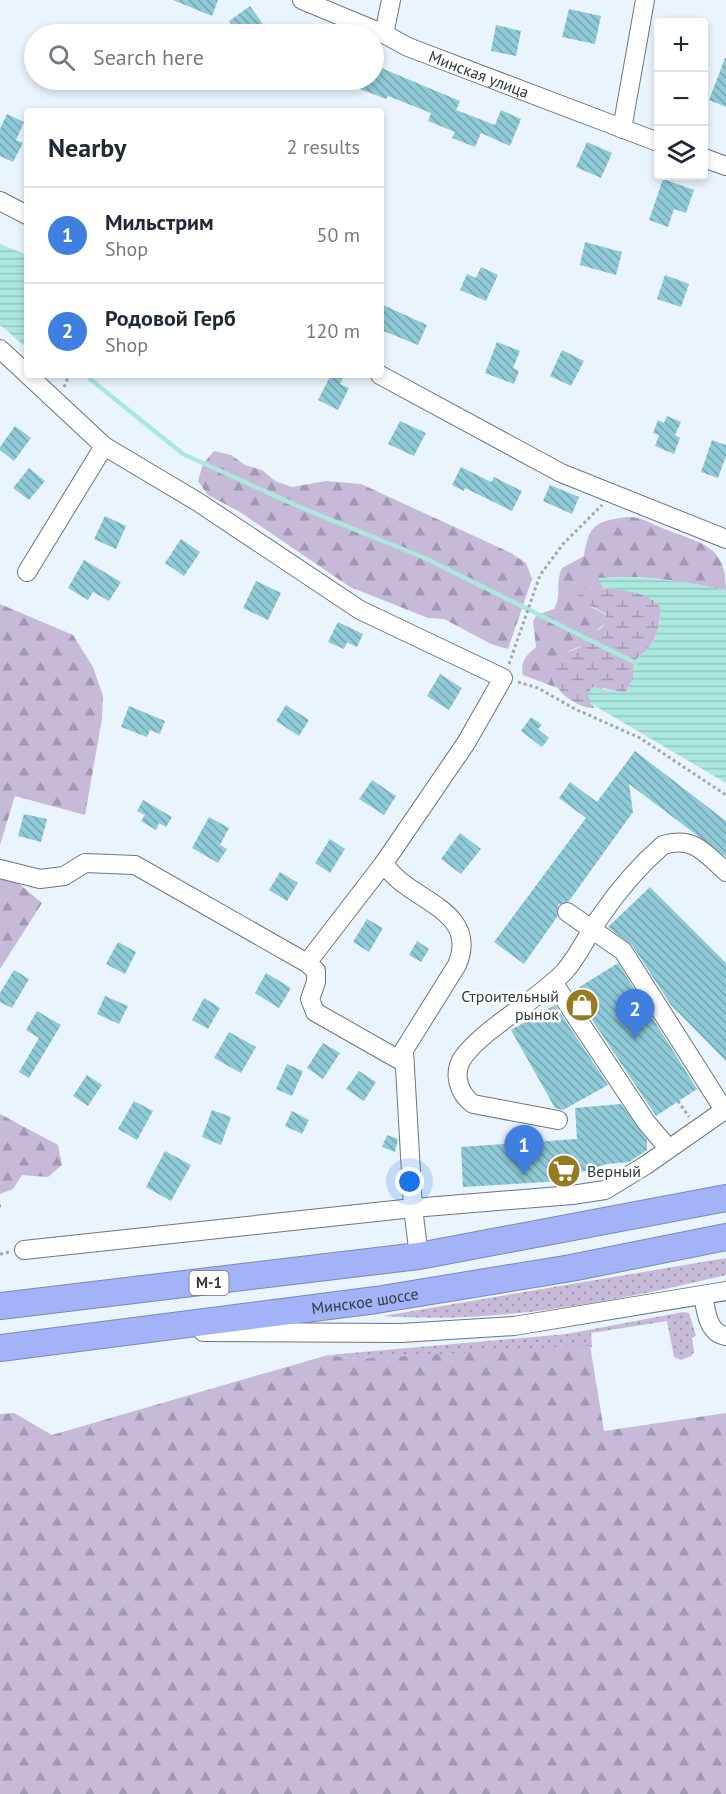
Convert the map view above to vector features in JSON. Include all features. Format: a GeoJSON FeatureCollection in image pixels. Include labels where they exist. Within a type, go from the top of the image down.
{"type":"FeatureCollection","features":[{"type":"Feature","properties":{"kind":"highway","name":"М-1"},"geometry":{"type":"LineString","coordinates":[[0,1306],[419,1256],[726,1198]]}},
{"type":"Feature","properties":{"kind":"highway","name":"Минское шоссе"},"geometry":{"type":"LineString","coordinates":[[0,1348],[132,1334],[471,1285],[726,1237]]}},
{"type":"Feature","properties":{"kind":"street","name":"Минская улица"},"geometry":{"type":"LineString","coordinates":[[302,0],[360,24]]}},
{"type":"Feature","properties":{"kind":"street"},"geometry":{"type":"LineString","coordinates":[[384,34],[391,0]]}},
{"type":"Feature","properties":{"kind":"street"},"geometry":{"type":"LineString","coordinates":[[622,129],[645,0]]}},
{"type":"Feature","properties":{"kind":"street","name":"Минская улица"},"geometry":{"type":"LineString","coordinates":[[384,34],[408,47],[654,141]]}},
{"type":"Feature","properties":{"kind":"street"},"geometry":{"type":"LineString","coordinates":[[708,159],[726,166]]}},
{"type":"Feature","properties":{"kind":"street"},"geometry":{"type":"LineString","coordinates":[[0,201],[24,213]]}},
{"type":"Feature","properties":{"kind":"street"},"geometry":{"type":"LineString","coordinates":[[0,349],[24,372]]}},
{"type":"Feature","properties":{"kind":"street"},"geometry":{"type":"LineString","coordinates":[[384,377],[561,473],[726,539]]}},
{"type":"Feature","properties":{"kind":"street"},"geometry":{"type":"LineString","coordinates":[[30,378],[104,446],[198,502],[360,610],[503,678],[466,743],[384,863],[307,963]]}},
{"type":"Feature","properties":{"kind":"street"},"geometry":{"type":"LineString","coordinates":[[27,572],[104,446]]}},
{"type":"Feature","properties":{"kind":"street"},"geometry":{"type":"LineString","coordinates":[[558,1120],[473,1104],[463,1097],[458,1085],[463,1058],[482,1039],[567,969],[600,916],[663,845],[677,841],[696,845],[726,872]]}},
{"type":"Feature","properties":{"kind":"street"},"geometry":{"type":"LineString","coordinates":[[0,869],[40,879],[64,876],[85,863],[135,865],[307,963],[316,971],[316,982],[310,999],[315,1012],[403,1062]]}},
{"type":"Feature","properties":{"kind":"street"},"geometry":{"type":"LineString","coordinates":[[384,863],[392,877],[442,910],[456,924],[461,938],[462,952],[457,965],[411,1035],[404,1050],[413,1208],[419,1256]]}},
{"type":"Feature","properties":{"kind":"street"},"geometry":{"type":"LineString","coordinates":[[24,1250],[413,1208],[572,1196],[605,1190],[646,1165],[723,1102],[623,951],[567,912]]}},
{"type":"Feature","properties":{"kind":"street"},"geometry":{"type":"LineString","coordinates":[[553,982],[646,1122],[668,1148]]}},
{"type":"Feature","properties":{"kind":"street"},"geometry":{"type":"LineString","coordinates":[[132,1334],[401,1333],[514,1326],[726,1291]]}},
{"type":"Feature","properties":{"kind":"street"},"geometry":{"type":"LineString","coordinates":[[703,1295],[710,1324],[726,1336]]}},
{"type":"Feature","properties":{"kind":"path"},"geometry":{"type":"LineString","coordinates":[[613,493],[587,523],[562,544],[540,574],[524,626],[503,678],[538,688],[575,709],[640,738],[726,795]]}},
{"type":"Feature","properties":{"kind":"path"},"geometry":{"type":"LineString","coordinates":[[678,1101],[688,1115]]}},
{"type":"Feature","properties":{"kind":"green space"},"geometry":{"type":"Polygon","coordinates":[[[214,451],[231,455],[245,465],[262,470],[275,481],[292,487],[326,481],[361,484],[511,553],[526,563],[532,579],[508,649],[491,644],[444,619],[428,618],[350,587],[240,512],[208,495],[198,481],[203,464],[214,451]]]}},
{"type":"Feature","properties":{"kind":"green space"},"geometry":{"type":"Polygon","coordinates":[[[628,517],[643,520],[710,549],[722,564],[726,590],[646,578],[598,579],[604,588],[584,588],[591,607],[606,615],[606,623],[587,637],[583,645],[567,652],[552,679],[557,688],[523,675],[522,666],[525,659],[536,647],[533,621],[537,615],[554,609],[558,600],[562,568],[584,556],[589,537],[596,526],[609,520],[628,517]]]}},
{"type":"Feature","properties":{"kind":"green space"},"geometry":{"type":"Polygon","coordinates":[[[584,588],[636,592],[654,601],[661,608],[657,633],[647,650],[633,662],[633,679],[625,693],[603,688],[590,703],[595,708],[575,703],[565,696],[554,682],[551,671],[554,661],[559,656],[581,646],[592,631],[600,629],[606,623],[606,614],[583,602],[578,595],[584,588]]]}},
{"type":"Feature","properties":{"kind":"green space"},"geometry":{"type":"Polygon","coordinates":[[[0,604],[73,635],[93,667],[103,696],[102,719],[85,815],[15,796],[0,845],[0,604]]]}},
{"type":"Feature","properties":{"kind":"green space"},"geometry":{"type":"Polygon","coordinates":[[[0,868],[42,903],[0,969],[0,868]]]}},
{"type":"Feature","properties":{"kind":"green space"},"geometry":{"type":"Polygon","coordinates":[[[0,1114],[58,1145],[62,1165],[48,1177],[22,1175],[13,1189],[0,1194],[0,1114]]]}},
{"type":"Feature","properties":{"kind":"green space"},"geometry":{"type":"Polygon","coordinates":[[[726,1258],[726,1275],[598,1302],[556,1309],[470,1317],[383,1316],[726,1258]]]}},
{"type":"Feature","properties":{"kind":"green space"},"geometry":{"type":"Polygon","coordinates":[[[683,1312],[689,1313],[696,1336],[692,1338],[694,1352],[691,1356],[681,1360],[674,1357],[667,1321],[591,1333],[592,1347],[357,1359],[329,1355],[567,1334],[683,1312]]]}},
{"type":"Feature","properties":{"kind":"green space"},"geometry":{"type":"Polygon","coordinates":[[[590,1345],[604,1431],[726,1413],[726,1794],[0,1794],[0,1414],[14,1413],[52,1435],[328,1355],[357,1359],[590,1345]]]}},
{"type":"Feature","properties":{"kind":"shaded area"},"geometry":{"type":"Polygon","coordinates":[[[0,244],[24,254],[24,345],[0,325],[0,244]]]}},
{"type":"Feature","properties":{"kind":"shaded area"},"geometry":{"type":"Polygon","coordinates":[[[633,577],[684,582],[726,590],[726,783],[590,703],[588,694],[592,687],[625,693],[633,679],[633,662],[647,650],[657,633],[661,608],[656,602],[643,595],[604,588],[597,578],[633,577]]]}},
{"type":"Feature","properties":{"kind":"building"},"geometry":{"type":"Polygon","coordinates":[[[173,0],[218,0],[212,16],[173,0]]]}},
{"type":"Feature","properties":{"kind":"building"},"geometry":{"type":"Polygon","coordinates":[[[250,6],[263,24],[231,24],[229,21],[250,6]]]}},
{"type":"Feature","properties":{"kind":"building"},"geometry":{"type":"Polygon","coordinates":[[[569,9],[601,16],[595,44],[562,37],[569,9]]]}},
{"type":"Feature","properties":{"kind":"building"},"geometry":{"type":"Polygon","coordinates":[[[496,25],[521,31],[516,56],[491,51],[496,25]]]}},
{"type":"Feature","properties":{"kind":"building"},"geometry":{"type":"Polygon","coordinates":[[[726,58],[726,107],[709,100],[726,58]]]}},
{"type":"Feature","properties":{"kind":"building"},"geometry":{"type":"Polygon","coordinates":[[[384,69],[460,101],[456,110],[495,125],[501,110],[521,119],[510,146],[481,133],[475,147],[452,138],[455,132],[428,121],[431,113],[388,96],[386,99],[363,90],[384,90],[384,69]]]}},
{"type":"Feature","properties":{"kind":"building"},"geometry":{"type":"Polygon","coordinates":[[[7,114],[24,122],[16,140],[23,143],[13,162],[0,156],[0,129],[7,114]]]}},
{"type":"Feature","properties":{"kind":"building"},"geometry":{"type":"Polygon","coordinates":[[[587,142],[612,153],[601,178],[576,167],[587,142]]]}},
{"type":"Feature","properties":{"kind":"building"},"geometry":{"type":"Polygon","coordinates":[[[663,180],[694,190],[686,213],[674,209],[668,227],[649,220],[663,180]]]}},
{"type":"Feature","properties":{"kind":"building"},"geometry":{"type":"Polygon","coordinates":[[[585,242],[622,252],[616,275],[580,265],[585,242]]]}},
{"type":"Feature","properties":{"kind":"building"},"geometry":{"type":"Polygon","coordinates":[[[481,267],[498,275],[486,301],[460,290],[467,274],[476,278],[481,267]]]}},
{"type":"Feature","properties":{"kind":"building"},"geometry":{"type":"Polygon","coordinates":[[[665,275],[689,284],[681,307],[657,299],[665,275]]]}},
{"type":"Feature","properties":{"kind":"building"},"geometry":{"type":"Polygon","coordinates":[[[384,305],[427,325],[418,345],[384,331],[384,305]]]}},
{"type":"Feature","properties":{"kind":"building"},"geometry":{"type":"Polygon","coordinates":[[[497,342],[520,351],[513,368],[519,371],[514,384],[485,373],[497,342]]]}},
{"type":"Feature","properties":{"kind":"building"},"geometry":{"type":"Polygon","coordinates":[[[562,350],[584,361],[571,386],[550,376],[562,350]]]}},
{"type":"Feature","properties":{"kind":"building"},"geometry":{"type":"Polygon","coordinates":[[[329,378],[343,378],[340,384],[349,388],[338,410],[318,400],[329,378]]]}},
{"type":"Feature","properties":{"kind":"building"},"geometry":{"type":"Polygon","coordinates":[[[667,416],[681,422],[675,435],[680,438],[674,454],[655,446],[659,435],[653,433],[658,420],[664,423],[667,416]]]}},
{"type":"Feature","properties":{"kind":"building"},"geometry":{"type":"Polygon","coordinates":[[[400,421],[426,433],[414,456],[388,444],[400,421]]]}},
{"type":"Feature","properties":{"kind":"building"},"geometry":{"type":"Polygon","coordinates":[[[15,426],[31,438],[14,461],[0,450],[0,447],[15,426]]]}},
{"type":"Feature","properties":{"kind":"building"},"geometry":{"type":"Polygon","coordinates":[[[712,440],[726,445],[726,456],[718,478],[701,472],[712,440]]]}},
{"type":"Feature","properties":{"kind":"building"},"geometry":{"type":"Polygon","coordinates":[[[461,467],[491,482],[494,477],[522,491],[512,511],[465,488],[464,491],[452,485],[461,467]]]}},
{"type":"Feature","properties":{"kind":"building"},"geometry":{"type":"Polygon","coordinates":[[[29,468],[45,481],[29,500],[13,488],[29,468]]]}},
{"type":"Feature","properties":{"kind":"building"},"geometry":{"type":"Polygon","coordinates":[[[550,485],[579,497],[572,514],[543,501],[550,485]]]}},
{"type":"Feature","properties":{"kind":"building"},"geometry":{"type":"Polygon","coordinates":[[[105,516],[126,526],[116,549],[94,539],[105,516]]]}},
{"type":"Feature","properties":{"kind":"building"},"geometry":{"type":"Polygon","coordinates":[[[181,539],[200,552],[184,576],[165,563],[181,539]]]}},
{"type":"Feature","properties":{"kind":"building"},"geometry":{"type":"Polygon","coordinates":[[[84,560],[121,582],[109,601],[93,592],[88,600],[68,588],[84,560]]]}},
{"type":"Feature","properties":{"kind":"building"},"geometry":{"type":"Polygon","coordinates":[[[256,581],[281,593],[268,620],[243,608],[256,581]]]}},
{"type":"Feature","properties":{"kind":"building"},"geometry":{"type":"Polygon","coordinates":[[[338,622],[363,634],[357,647],[347,642],[344,649],[328,642],[338,622]]]}},
{"type":"Feature","properties":{"kind":"building"},"geometry":{"type":"Polygon","coordinates":[[[440,674],[462,688],[449,710],[427,696],[440,674]]]}},
{"type":"Feature","properties":{"kind":"building"},"geometry":{"type":"Polygon","coordinates":[[[286,705],[309,720],[299,736],[276,721],[286,705]]]}},
{"type":"Feature","properties":{"kind":"building"},"geometry":{"type":"Polygon","coordinates":[[[129,706],[165,721],[160,734],[150,730],[147,737],[121,727],[129,706]]]}},
{"type":"Feature","properties":{"kind":"building"},"geometry":{"type":"Polygon","coordinates":[[[531,717],[542,725],[538,729],[549,738],[542,747],[521,731],[531,717]]]}},
{"type":"Feature","properties":{"kind":"building"},"geometry":{"type":"Polygon","coordinates":[[[635,751],[726,821],[726,857],[629,784],[633,812],[569,901],[558,905],[557,917],[524,964],[494,942],[586,818],[559,798],[570,782],[597,802],[635,751]]]}},
{"type":"Feature","properties":{"kind":"building"},"geometry":{"type":"Polygon","coordinates":[[[372,780],[396,796],[384,815],[359,799],[372,780]]]}},
{"type":"Feature","properties":{"kind":"building"},"geometry":{"type":"Polygon","coordinates":[[[143,800],[172,817],[166,827],[159,823],[156,830],[141,821],[145,815],[137,811],[143,800]]]}},
{"type":"Feature","properties":{"kind":"building"},"geometry":{"type":"Polygon","coordinates":[[[24,814],[47,819],[41,842],[18,836],[24,814]]]}},
{"type":"Feature","properties":{"kind":"building"},"geometry":{"type":"Polygon","coordinates":[[[209,817],[229,828],[220,845],[227,849],[218,863],[192,848],[209,817]]]}},
{"type":"Feature","properties":{"kind":"building"},"geometry":{"type":"Polygon","coordinates":[[[460,833],[481,849],[461,874],[441,859],[460,833]]]}},
{"type":"Feature","properties":{"kind":"building"},"geometry":{"type":"Polygon","coordinates":[[[330,839],[345,849],[330,873],[315,863],[330,839]]]}},
{"type":"Feature","properties":{"kind":"building"},"geometry":{"type":"Polygon","coordinates":[[[280,872],[298,883],[287,901],[269,890],[280,872]]]}},
{"type":"Feature","properties":{"kind":"building"},"geometry":{"type":"Polygon","coordinates":[[[650,887],[726,963],[726,1061],[671,1005],[632,945],[608,927],[650,887]]]}},
{"type":"Feature","properties":{"kind":"building"},"geometry":{"type":"Polygon","coordinates":[[[367,919],[383,928],[369,952],[353,942],[367,919]]]}},
{"type":"Feature","properties":{"kind":"building"},"geometry":{"type":"Polygon","coordinates":[[[417,941],[429,949],[421,962],[409,955],[417,941]]]}},
{"type":"Feature","properties":{"kind":"building"},"geometry":{"type":"Polygon","coordinates":[[[118,942],[136,952],[125,974],[106,964],[118,942]]]}},
{"type":"Feature","properties":{"kind":"building"},"geometry":{"type":"Polygon","coordinates":[[[618,963],[697,1089],[656,1116],[573,991],[618,963]]]}},
{"type":"Feature","properties":{"kind":"building"},"geometry":{"type":"Polygon","coordinates":[[[14,970],[29,979],[12,1008],[0,1002],[0,993],[14,970]]]}},
{"type":"Feature","properties":{"kind":"building"},"geometry":{"type":"Polygon","coordinates":[[[266,973],[291,988],[279,1008],[255,993],[266,973]]]}},
{"type":"Feature","properties":{"kind":"building"},"geometry":{"type":"Polygon","coordinates":[[[105,996],[128,1006],[119,1024],[97,1014],[105,996]]]}},
{"type":"Feature","properties":{"kind":"building"},"geometry":{"type":"Polygon","coordinates":[[[204,998],[220,1008],[208,1029],[192,1020],[204,998]]]}},
{"type":"Feature","properties":{"kind":"building"},"geometry":{"type":"Polygon","coordinates":[[[555,1005],[608,1085],[563,1110],[555,1108],[511,1030],[555,1005]]]}},
{"type":"Feature","properties":{"kind":"building"},"geometry":{"type":"Polygon","coordinates":[[[37,1011],[61,1025],[29,1078],[19,1072],[39,1038],[26,1030],[37,1011]]]}},
{"type":"Feature","properties":{"kind":"building"},"geometry":{"type":"Polygon","coordinates":[[[229,1032],[256,1047],[241,1073],[214,1058],[229,1032]]]}},
{"type":"Feature","properties":{"kind":"building"},"geometry":{"type":"Polygon","coordinates":[[[323,1043],[340,1053],[323,1079],[307,1068],[323,1043]]]}},
{"type":"Feature","properties":{"kind":"building"},"geometry":{"type":"Polygon","coordinates":[[[287,1064],[303,1071],[292,1096],[276,1089],[287,1064]]]}},
{"type":"Feature","properties":{"kind":"building"},"geometry":{"type":"Polygon","coordinates":[[[359,1071],[376,1082],[364,1101],[346,1089],[359,1071]]]}},
{"type":"Feature","properties":{"kind":"building"},"geometry":{"type":"Polygon","coordinates":[[[87,1075],[102,1085],[88,1106],[73,1096],[87,1075]]]}},
{"type":"Feature","properties":{"kind":"building"},"geometry":{"type":"Polygon","coordinates":[[[134,1101],[153,1111],[137,1140],[118,1129],[134,1101]]]}},
{"type":"Feature","properties":{"kind":"building"},"geometry":{"type":"Polygon","coordinates":[[[621,1104],[647,1140],[647,1150],[629,1162],[607,1164],[579,1173],[579,1180],[463,1187],[461,1147],[577,1139],[575,1108],[621,1104]]]}},
{"type":"Feature","properties":{"kind":"building"},"geometry":{"type":"Polygon","coordinates":[[[212,1110],[231,1117],[221,1145],[202,1137],[212,1110]]]}},
{"type":"Feature","properties":{"kind":"building"},"geometry":{"type":"Polygon","coordinates":[[[292,1111],[309,1120],[302,1134],[285,1126],[292,1111]]]}},
{"type":"Feature","properties":{"kind":"building"},"geometry":{"type":"Polygon","coordinates":[[[387,1135],[398,1139],[395,1152],[382,1147],[387,1135]]]}},
{"type":"Feature","properties":{"kind":"building"},"geometry":{"type":"Polygon","coordinates":[[[165,1151],[191,1165],[171,1201],[146,1187],[165,1151]]]}},
{"type":"Feature","properties":{"kind":"waterway"},"geometry":{"type":"LineString","coordinates":[[90,379],[183,454],[302,508],[427,559],[636,663]]}},
{"type":"Feature","properties":{"kind":"place","name":"Строительный рынок"},"geometry":{"type":"Point","coordinates":[582,1005]}},
{"type":"Feature","properties":{"kind":"place","name":"Родовой Герб"},"geometry":{"type":"Point","coordinates":[635,1039]}},
{"type":"Feature","properties":{"kind":"place","name":"Верный"},"geometry":{"type":"Point","coordinates":[564,1171]}},
{"type":"Feature","properties":{"kind":"place","name":"Мильстрим"},"geometry":{"type":"Point","coordinates":[524,1175]}}]}
